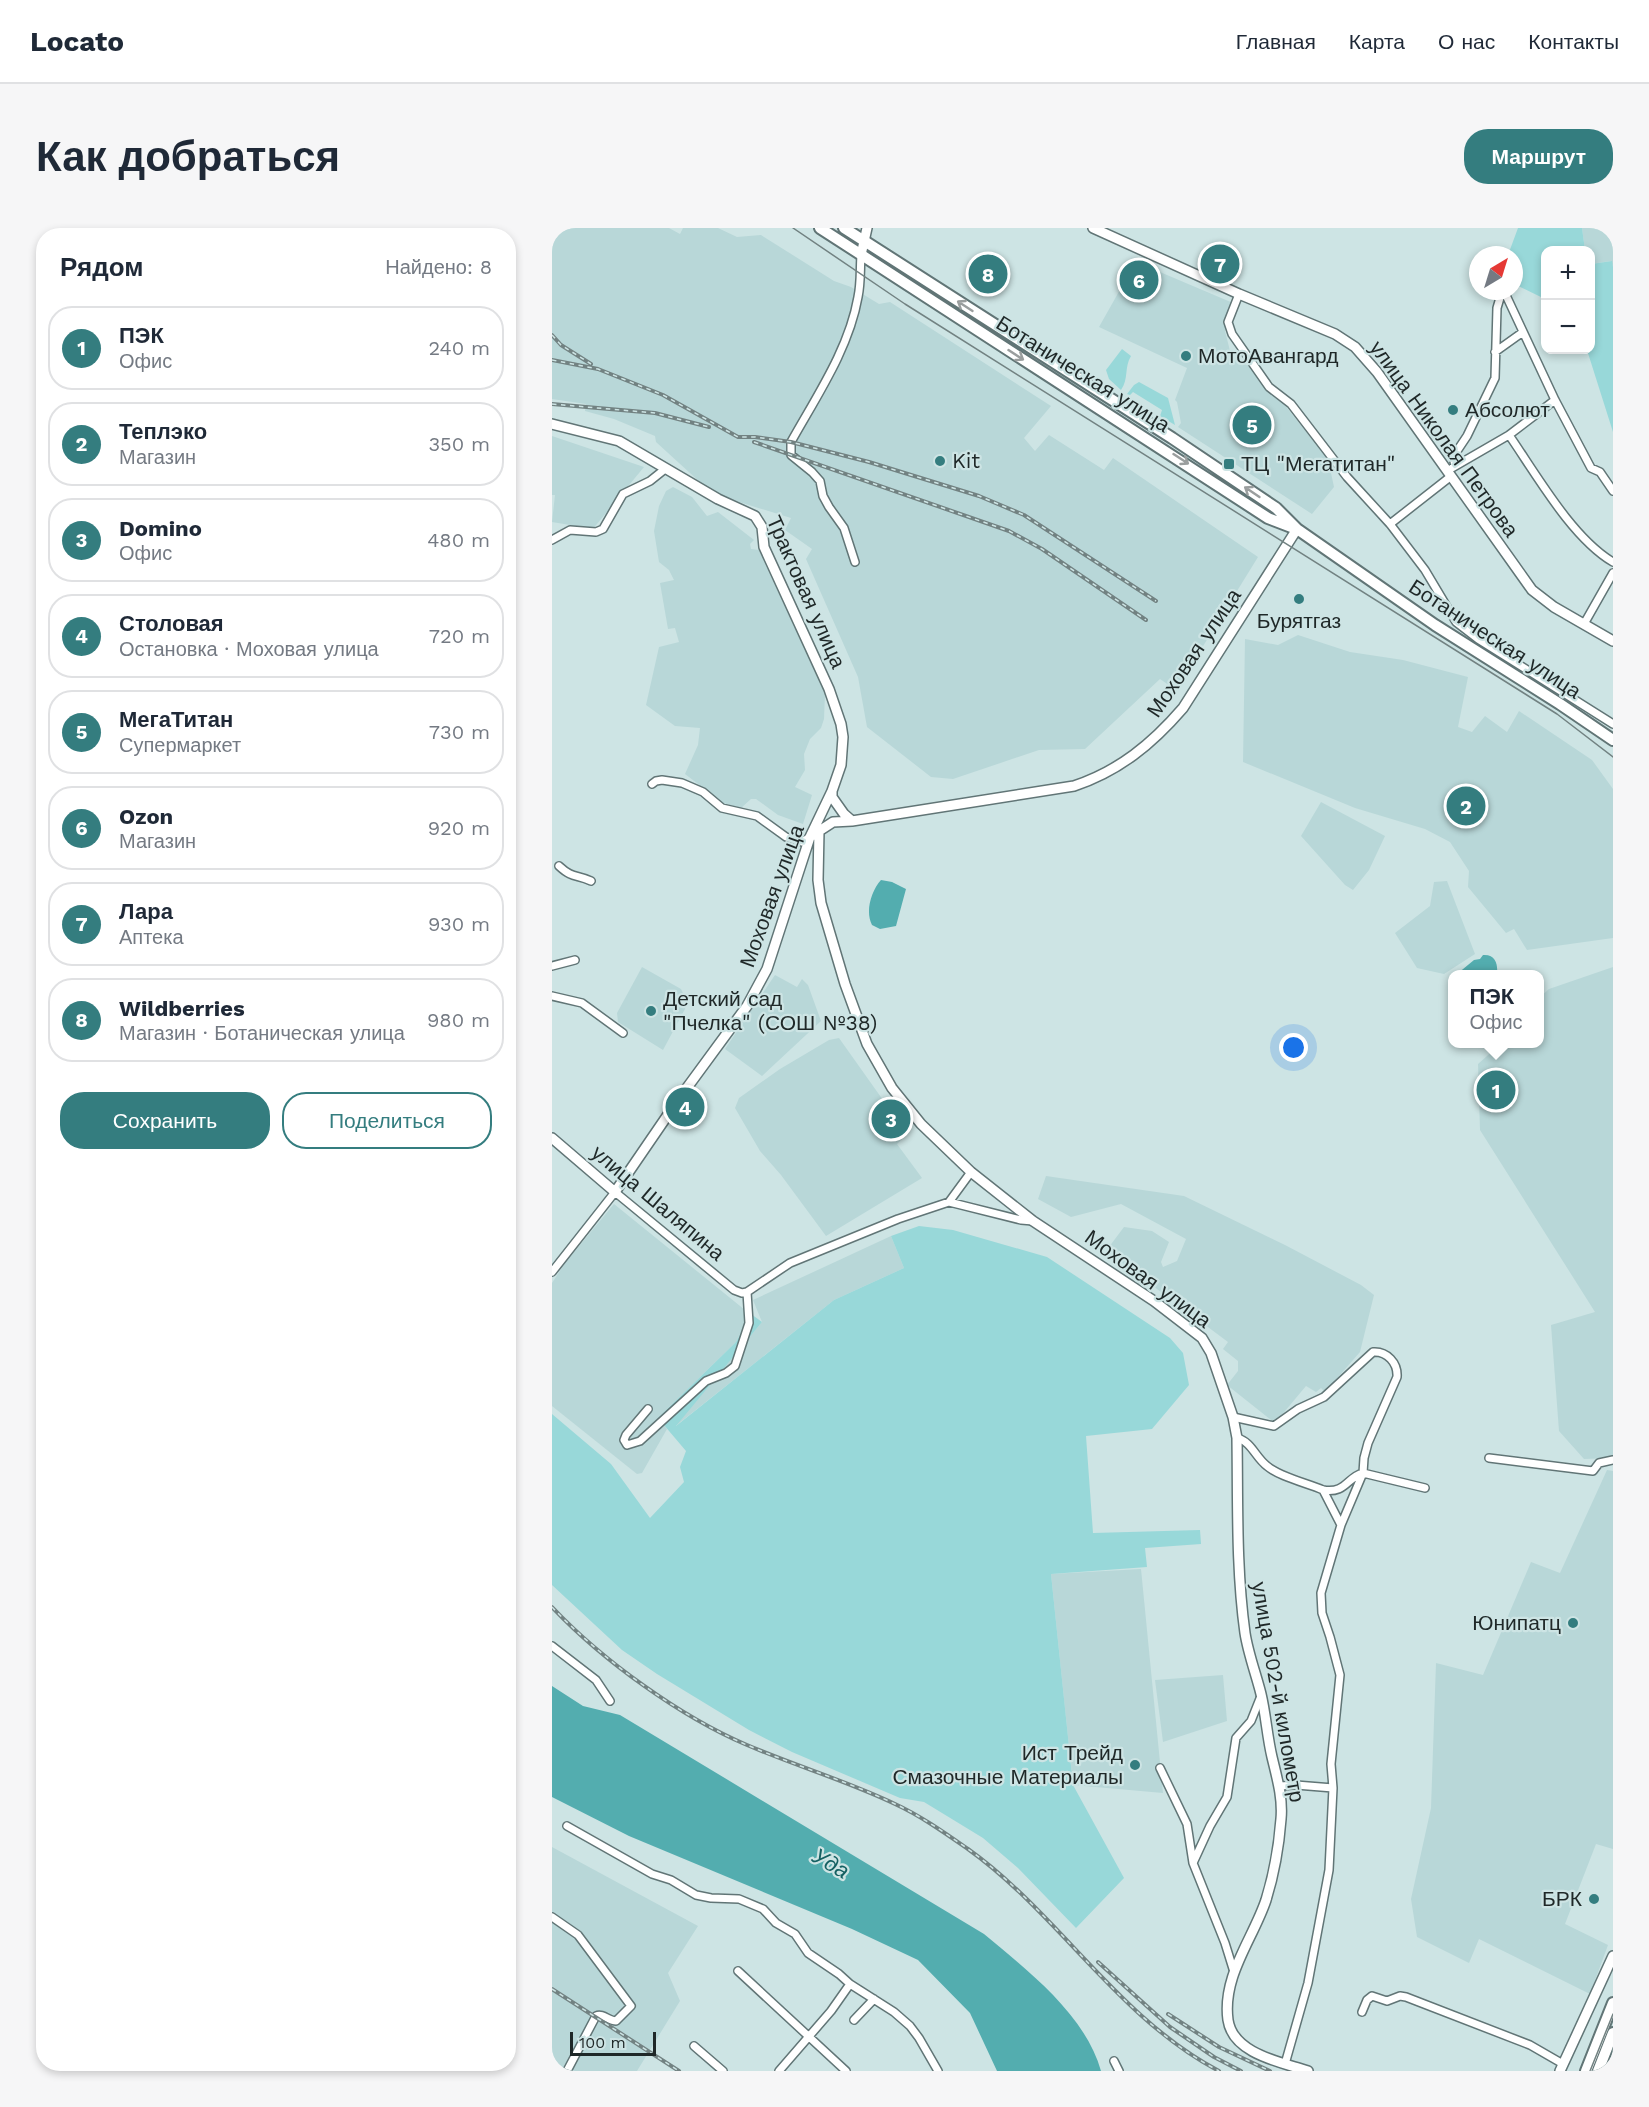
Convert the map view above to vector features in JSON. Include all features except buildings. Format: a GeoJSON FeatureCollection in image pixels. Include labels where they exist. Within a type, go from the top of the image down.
{"type":"FeatureCollection","features":[{"type":"Feature","properties":{"kind":"main road","name":"Ботаническая улица"},"geometry":{"type":"LineString","coordinates":[[820,228],[1069,390],[1176,456],[1268,518],[1297,529]]}},
{"type":"Feature","properties":{"kind":"main road","name":"Ботаническая улица"},"geometry":{"type":"LineString","coordinates":[[844,228],[1172,438],[1276,508],[1297,529],[1435,625],[1613,740]]}},
{"type":"Feature","properties":{"kind":"main road"},"geometry":{"type":"LineString","coordinates":[[1586,2071],[1613,2002]]}},
{"type":"Feature","properties":{"kind":"main road"},"geometry":{"type":"LineString","coordinates":[[1598,2071],[1613,2033]]}},
{"type":"Feature","properties":{"kind":"street"},"geometry":{"type":"LineString","coordinates":[[855,562],[844,528],[823,496],[820,481],[791,455],[791,442],[838,356],[850,324],[858,297],[861,255],[867,228]]}},
{"type":"Feature","properties":{"kind":"street","name":"улица Николая Петрова"},"geometry":{"type":"LineString","coordinates":[[1093,228],[1239,294],[1327,330],[1355,347],[1377,372],[1450,471],[1536,595],[1613,641]]}},
{"type":"Feature","properties":{"kind":"street"},"geometry":{"type":"LineString","coordinates":[[1239,294],[1228,322],[1232,334],[1269,387],[1291,404],[1347,477],[1390,524],[1425,570],[1456,622],[1478,639],[1613,724]]}},
{"type":"Feature","properties":{"kind":"street"},"geometry":{"type":"LineString","coordinates":[[1450,471],[1453,457],[1467,436],[1495,378],[1497,308],[1500,300]]}},
{"type":"Feature","properties":{"kind":"street"},"geometry":{"type":"LineString","coordinates":[[1507,300],[1555,400],[1591,468],[1600,472],[1613,492]]}},
{"type":"Feature","properties":{"kind":"street"},"geometry":{"type":"LineString","coordinates":[[1495,352],[1523,332]]}},
{"type":"Feature","properties":{"kind":"street"},"geometry":{"type":"LineString","coordinates":[[1390,524],[1450,471],[1509,435],[1555,400]]}},
{"type":"Feature","properties":{"kind":"street","name":"Трактовая улица"},"geometry":{"type":"LineString","coordinates":[[552,424],[619,441],[718,500],[755,516],[759,520],[764,547],[829,689],[841,724],[843,751],[832,791]]}},
{"type":"Feature","properties":{"kind":"street"},"geometry":{"type":"LineString","coordinates":[[1509,435],[1568,519],[1592,547],[1613,562]]}},
{"type":"Feature","properties":{"kind":"street"},"geometry":{"type":"LineString","coordinates":[[552,540],[570,530],[596,532],[603,529],[615,504],[623,494],[650,481],[665,469]]}},
{"type":"Feature","properties":{"kind":"street","name":"Моховая улица"},"geometry":{"type":"LineString","coordinates":[[810,837],[833,822],[852,821],[1074,786],[1107,773],[1138,753],[1163,731],[1183,708],[1297,529]]}},
{"type":"Feature","properties":{"kind":"street"},"geometry":{"type":"LineString","coordinates":[[1584,624],[1613,573]]}},
{"type":"Feature","properties":{"kind":"street"},"geometry":{"type":"LineString","coordinates":[[652,784],[663,780],[681,783],[703,792],[722,808],[757,816],[786,837],[802,842],[810,837]]}},
{"type":"Feature","properties":{"kind":"street"},"geometry":{"type":"LineString","coordinates":[[832,791],[834,802],[852,821]]}},
{"type":"Feature","properties":{"kind":"street","name":"Моховая улица"},"geometry":{"type":"LineString","coordinates":[[552,1272],[615,1192],[678,1100],[747,1006],[767,969],[810,837],[832,791]]}},
{"type":"Feature","properties":{"kind":"street","name":"Моховая улица"},"geometry":{"type":"LineString","coordinates":[[819,831],[818,880],[821,903],[845,984],[867,1044],[892,1088],[921,1124],[971,1172],[1033,1221],[1154,1301],[1202,1338],[1211,1353],[1233,1417]]}},
{"type":"Feature","properties":{"kind":"street"},"geometry":{"type":"LineString","coordinates":[[559,866],[573,877],[583,877],[591,881]]}},
{"type":"Feature","properties":{"kind":"street"},"geometry":{"type":"LineString","coordinates":[[552,966],[575,960]]}},
{"type":"Feature","properties":{"kind":"street"},"geometry":{"type":"LineString","coordinates":[[552,996],[582,1003],[623,1033]]}},
{"type":"Feature","properties":{"kind":"street","name":"улица Шаляпина"},"geometry":{"type":"LineString","coordinates":[[552,1138],[734,1290],[745,1292]]}},
{"type":"Feature","properties":{"kind":"street"},"geometry":{"type":"LineString","coordinates":[[949,1202],[971,1172]]}},
{"type":"Feature","properties":{"kind":"street"},"geometry":{"type":"LineString","coordinates":[[648,1409],[626,1435],[624,1443],[631,1445],[640,1441],[706,1381],[726,1373],[735,1366],[749,1323],[745,1292],[790,1263],[898,1219],[949,1202],[1033,1221]]}},
{"type":"Feature","properties":{"kind":"street","name":"улица 502-й километр"},"geometry":{"type":"LineString","coordinates":[[1285,2064],[1308,1983],[1329,1870],[1333,1788],[1331,1764],[1340,1675],[1322,1613],[1321,1593],[1341,1525],[1364,1473],[1364,1458],[1368,1443],[1397,1377],[1395,1363],[1383,1353],[1369,1354],[1324,1397],[1298,1409],[1274,1426],[1233,1417],[1237,1438],[1239,1581],[1245,1635],[1261,1695],[1280,1786],[1281,1818],[1276,1859],[1266,1900],[1234,1972],[1228,2004],[1228,2021],[1236,2037],[1244,2046],[1266,2057],[1285,2064],[1308,2071]]}},
{"type":"Feature","properties":{"kind":"street"},"geometry":{"type":"LineString","coordinates":[[1237,1438],[1246,1442],[1272,1469],[1323,1490],[1332,1491],[1340,1488],[1355,1476],[1364,1473],[1425,1488]]}},
{"type":"Feature","properties":{"kind":"street"},"geometry":{"type":"LineString","coordinates":[[1489,1458],[1593,1471],[1599,1463],[1613,1460]]}},
{"type":"Feature","properties":{"kind":"street"},"geometry":{"type":"LineString","coordinates":[[1323,1490],[1341,1525]]}},
{"type":"Feature","properties":{"kind":"street"},"geometry":{"type":"LineString","coordinates":[[552,1646],[596,1680],[610,1701]]}},
{"type":"Feature","properties":{"kind":"street"},"geometry":{"type":"LineString","coordinates":[[1193,1863],[1210,1826],[1227,1797],[1236,1738],[1251,1721],[1261,1695]]}},
{"type":"Feature","properties":{"kind":"street"},"geometry":{"type":"LineString","coordinates":[[1160,1768],[1187,1824],[1193,1863],[1234,1972]]}},
{"type":"Feature","properties":{"kind":"street"},"geometry":{"type":"LineString","coordinates":[[1280,1786],[1333,1788]]}},
{"type":"Feature","properties":{"kind":"street"},"geometry":{"type":"LineString","coordinates":[[567,1826],[652,1874],[671,1880],[696,1895],[739,1899],[763,1909],[776,1923],[795,1934],[808,1953],[840,1974],[850,1984],[894,2012],[910,2026],[938,2071]]}},
{"type":"Feature","properties":{"kind":"street"},"geometry":{"type":"LineString","coordinates":[[552,1917],[578,1935],[631,2006],[616,2021],[601,2015],[596,2016],[567,2071]]}},
{"type":"Feature","properties":{"kind":"street"},"geometry":{"type":"LineString","coordinates":[[1362,2012],[1367,2000],[1372,1996],[1387,2001],[1400,1996],[1406,1997],[1530,2045],[1562,2068],[1613,1956]]}},
{"type":"Feature","properties":{"kind":"street"},"geometry":{"type":"LineString","coordinates":[[738,1971],[846,2071]]}},
{"type":"Feature","properties":{"kind":"street"},"geometry":{"type":"LineString","coordinates":[[779,2071],[831,2011],[850,1984]]}},
{"type":"Feature","properties":{"kind":"street"},"geometry":{"type":"LineString","coordinates":[[854,2020],[874,1999]]}},
{"type":"Feature","properties":{"kind":"street"},"geometry":{"type":"LineString","coordinates":[[694,2046],[723,2071]]}},
{"type":"Feature","properties":{"kind":"street"},"geometry":{"type":"LineString","coordinates":[[1114,2061],[1119,2071]]}},
{"type":"Feature","properties":{"kind":"shaded area"},"geometry":{"type":"Polygon","coordinates":[[[552,228],[669,228],[680,234],[683,228],[718,228],[737,237],[761,235],[834,281],[851,287],[879,304],[890,302],[1051,406],[1024,438],[1035,451],[1049,435],[1104,470],[1113,458],[1258,557],[1176,690],[1160,679],[1085,749],[1039,750],[953,779],[931,777],[867,727],[858,677],[806,559],[812,549],[785,530],[791,518],[720,496],[702,484],[656,442],[655,436],[614,419],[585,411],[586,404],[552,399],[552,228]]]}},
{"type":"Feature","properties":{"kind":"shaded area"},"geometry":{"type":"Polygon","coordinates":[[[1518,228],[1582,228],[1584,246],[1541,246],[1541,297],[1523,288],[1523,246],[1511,246],[1518,228]]]}},
{"type":"Feature","properties":{"kind":"shaded area"},"geometry":{"type":"Polygon","coordinates":[[[1582,228],[1613,228],[1613,267],[1611,261],[1595,263],[1595,246],[1584,246],[1582,228]]]}},
{"type":"Feature","properties":{"kind":"shaded area"},"geometry":{"type":"Polygon","coordinates":[[[1134,261],[1233,303],[1225,331],[1231,355],[1259,373],[1328,459],[1334,487],[1312,514],[1178,427],[1181,423],[1175,400],[1187,368],[1099,327],[1121,288],[1121,280],[1134,261]]]}},
{"type":"Feature","properties":{"kind":"shaded area"},"geometry":{"type":"Polygon","coordinates":[[[1612,261],[1613,267],[1613,432],[1588,354],[1595,354],[1595,263],[1612,261]]]}},
{"type":"Feature","properties":{"kind":"shaded area"},"geometry":{"type":"Polygon","coordinates":[[[1122,349],[1131,356],[1121,390],[1109,379],[1106,370],[1122,349]]]}},
{"type":"Feature","properties":{"kind":"shaded area"},"geometry":{"type":"Polygon","coordinates":[[[1139,382],[1168,398],[1175,425],[1160,416],[1162,410],[1133,392],[1130,395],[1127,394],[1139,382]]]}},
{"type":"Feature","properties":{"kind":"shaded area"},"geometry":{"type":"Polygon","coordinates":[[[552,436],[644,467],[592,530],[552,522],[555,495],[552,495],[552,436]]]}},
{"type":"Feature","properties":{"kind":"shaded area"},"geometry":{"type":"Polygon","coordinates":[[[673,487],[692,497],[707,516],[718,512],[754,540],[750,544],[751,549],[759,550],[825,694],[824,719],[821,728],[810,739],[804,754],[805,770],[795,787],[812,795],[803,824],[778,815],[756,799],[751,799],[741,808],[723,803],[685,774],[698,745],[700,728],[675,726],[646,705],[659,647],[679,642],[675,628],[668,629],[660,583],[674,580],[669,570],[659,562],[654,531],[659,506],[666,491],[673,487]]]}},
{"type":"Feature","properties":{"kind":"shaded area"},"geometry":{"type":"Polygon","coordinates":[[[1298,635],[1350,652],[1403,660],[1468,677],[1458,727],[1472,732],[1485,716],[1507,732],[1519,711],[1592,760],[1613,789],[1613,938],[1527,950],[1514,929],[1506,933],[1468,887],[1469,871],[1450,842],[1425,829],[1355,808],[1243,762],[1245,639],[1278,645],[1298,635]]]}},
{"type":"Feature","properties":{"kind":"shaded area"},"geometry":{"type":"Polygon","coordinates":[[[1321,802],[1385,836],[1369,870],[1353,890],[1345,885],[1301,836],[1321,802]]]}},
{"type":"Feature","properties":{"kind":"shaded area"},"geometry":{"type":"Polygon","coordinates":[[[1447,881],[1475,954],[1444,974],[1417,968],[1395,933],[1430,906],[1434,882],[1447,881]]]}},
{"type":"Feature","properties":{"kind":"shaded area","name":"Детский сад \"Пчелка\" (СОШ №38)"},"geometry":{"type":"Polygon","coordinates":[[[642,967],[681,989],[686,999],[685,1009],[663,1050],[618,1022],[617,1013],[642,967]]]}},
{"type":"Feature","properties":{"kind":"shaded area"},"geometry":{"type":"Polygon","coordinates":[[[1613,967],[1613,1458],[1584,1459],[1559,1431],[1551,1325],[1595,1312],[1480,1130],[1478,1064],[1496,1048],[1544,1048],[1544,993],[1549,989],[1613,967]]]}},
{"type":"Feature","properties":{"kind":"shaded area"},"geometry":{"type":"Polygon","coordinates":[[[775,975],[797,987],[802,979],[808,985],[821,1021],[762,1076],[725,1049],[775,975]]]}},
{"type":"Feature","properties":{"kind":"shaded area"},"geometry":{"type":"Polygon","coordinates":[[[839,1038],[900,1124],[903,1130],[900,1133],[902,1139],[897,1144],[922,1178],[826,1236],[781,1175],[760,1151],[735,1108],[739,1098],[780,1069],[829,1040],[839,1038]]]}},
{"type":"Feature","properties":{"kind":"shaded area"},"geometry":{"type":"Polygon","coordinates":[[[1046,1176],[1184,1196],[1361,1285],[1374,1295],[1360,1352],[1325,1392],[1321,1388],[1316,1392],[1306,1386],[1275,1423],[1227,1385],[1238,1371],[1238,1361],[1223,1349],[1228,1342],[1106,1251],[1124,1227],[1152,1231],[1169,1242],[1161,1262],[1163,1267],[1177,1261],[1186,1239],[1121,1204],[1071,1217],[1038,1199],[1046,1176]]]}},
{"type":"Feature","properties":{"kind":"shaded area"},"geometry":{"type":"Polygon","coordinates":[[[614,1204],[745,1310],[746,1323],[736,1342],[658,1418],[667,1429],[642,1473],[637,1474],[552,1406],[552,1283],[565,1263],[614,1204]]]}},
{"type":"Feature","properties":{"kind":"shaded area"},"geometry":{"type":"Polygon","coordinates":[[[919,1226],[953,1230],[1047,1257],[1170,1338],[1183,1353],[1189,1385],[1152,1429],[1086,1436],[1093,1533],[1200,1530],[1201,1544],[1145,1548],[1147,1567],[1051,1574],[1073,1785],[1124,1878],[1076,1928],[1018,1868],[983,1838],[924,1802],[900,1798],[792,1752],[749,1730],[622,1650],[552,1585],[552,1414],[611,1464],[650,1518],[684,1482],[680,1467],[686,1451],[658,1418],[736,1342],[751,1314],[762,1322],[676,1426],[834,1300],[904,1268],[891,1236],[919,1226]]]}},
{"type":"Feature","properties":{"kind":"shaded area"},"geometry":{"type":"Polygon","coordinates":[[[891,1236],[904,1268],[834,1300],[673,1428],[762,1322],[753,1300],[891,1236]]]}},
{"type":"Feature","properties":{"kind":"shaded area"},"geometry":{"type":"Polygon","coordinates":[[[1607,1470],[1613,1471],[1613,1849],[1596,1844],[1565,1924],[1608,1945],[1590,1994],[1479,1939],[1469,1963],[1417,1937],[1411,1899],[1431,1808],[1436,1663],[1483,1675],[1531,1562],[1560,1573],[1607,1470]]]}},
{"type":"Feature","properties":{"kind":"shaded area"},"geometry":{"type":"Polygon","coordinates":[[[1141,1569],[1163,1793],[1073,1785],[1051,1574],[1141,1569]]]}},
{"type":"Feature","properties":{"kind":"shaded area"},"geometry":{"type":"Polygon","coordinates":[[[1223,1675],[1227,1721],[1163,1742],[1155,1680],[1223,1675]]]}},
{"type":"Feature","properties":{"kind":"shaded area"},"geometry":{"type":"Polygon","coordinates":[[[552,1847],[698,1926],[668,1973],[680,2001],[637,2071],[552,2071],[552,1847]]]}},
{"type":"Feature","properties":{"kind":"water"},"geometry":{"type":"Polygon","coordinates":[[[881,880],[892,882],[906,889],[896,926],[880,929],[872,925],[869,908],[872,896],[881,880]]]}},
{"type":"Feature","properties":{"kind":"water"},"geometry":{"type":"Polygon","coordinates":[[[1483,955],[1491,956],[1497,970],[1462,970],[1474,960],[1480,959],[1483,955]]]}},
{"type":"Feature","properties":{"kind":"water","name":"Уда"},"geometry":{"type":"Polygon","coordinates":[[[552,1686],[583,1706],[620,1715],[984,1934],[1036,1978],[1068,2012],[1093,2050],[1101,2071],[997,2071],[970,2013],[918,1960],[852,1929],[629,1836],[552,1797],[552,1686]]]}},
{"type":"Feature","properties":{"kind":"tram line"},"geometry":{"type":"LineString","coordinates":[[793,228],[905,304],[1557,714],[1613,757]]}},
{"type":"Feature","properties":{"kind":"tram line"},"geometry":{"type":"LineString","coordinates":[[1590,2071],[1613,2014]]}},
{"type":"Feature","properties":{"kind":"railway"},"geometry":{"type":"LineString","coordinates":[[552,335],[561,345],[591,364]]}},
{"type":"Feature","properties":{"kind":"railway"},"geometry":{"type":"LineString","coordinates":[[552,360],[598,369],[663,395],[738,437],[791,442],[869,462],[979,496],[1024,515],[1156,601]]}},
{"type":"Feature","properties":{"kind":"railway"},"geometry":{"type":"LineString","coordinates":[[552,404],[655,413],[709,427]]}},
{"type":"Feature","properties":{"kind":"railway"},"geometry":{"type":"LineString","coordinates":[[754,442],[1009,531],[1042,549],[1146,620]]}},
{"type":"Feature","properties":{"kind":"railway"},"geometry":{"type":"LineString","coordinates":[[552,1607],[618,1667],[696,1719],[747,1745],[895,1804],[923,1819],[968,1849],[1001,1875],[1119,1995],[1150,2023],[1183,2049],[1219,2071]]}},
{"type":"Feature","properties":{"kind":"railway"},"geometry":{"type":"LineString","coordinates":[[1098,1962],[1170,2027],[1214,2057],[1241,2071]]}},
{"type":"Feature","properties":{"kind":"railway"},"geometry":{"type":"LineString","coordinates":[[552,1989],[679,2071]]}},
{"type":"Feature","properties":{"kind":"railway"},"geometry":{"type":"LineString","coordinates":[[1168,2014],[1219,2047],[1270,2071]]}},
{"type":"Feature","properties":{"kind":"place","name":"Лара"},"geometry":{"type":"Point","coordinates":[1220,264]}},
{"type":"Feature","properties":{"kind":"place","name":"Wildberries"},"geometry":{"type":"Point","coordinates":[988,274]}},
{"type":"Feature","properties":{"kind":"place","name":"Ozon"},"geometry":{"type":"Point","coordinates":[1139,280]}},
{"type":"Feature","properties":{"kind":"place","name":"МотоАвангард"},"geometry":{"type":"Point","coordinates":[1186,356]}},
{"type":"Feature","properties":{"kind":"place","name":"Абсолют"},"geometry":{"type":"Point","coordinates":[1453,410]}},
{"type":"Feature","properties":{"kind":"place","name":"МегаТитан"},"geometry":{"type":"Point","coordinates":[1252,425]}},
{"type":"Feature","properties":{"kind":"place","name":"Kit"},"geometry":{"type":"Point","coordinates":[940,461]}},
{"type":"Feature","properties":{"kind":"place","name":"ТЦ \"Мегатитан\""},"geometry":{"type":"Point","coordinates":[1229,464]}},
{"type":"Feature","properties":{"kind":"place","name":"Бурятгаз"},"geometry":{"type":"Point","coordinates":[1299,599]}},
{"type":"Feature","properties":{"kind":"place","name":"Теплэко"},"geometry":{"type":"Point","coordinates":[1466,806]}},
{"type":"Feature","properties":{"kind":"place","name":"Детский сад \"Пчелка\" (СОШ №38)"},"geometry":{"type":"Point","coordinates":[651,1011]}},
{"type":"Feature","properties":{"kind":"place","name":"ПЭК"},"geometry":{"type":"Point","coordinates":[1496,1090]}},
{"type":"Feature","properties":{"kind":"place","name":"Столовая"},"geometry":{"type":"Point","coordinates":[685,1107]}},
{"type":"Feature","properties":{"kind":"place","name":"Domino"},"geometry":{"type":"Point","coordinates":[891,1119]}},
{"type":"Feature","properties":{"kind":"place","name":"Юнипатц"},"geometry":{"type":"Point","coordinates":[1573,1623]}},
{"type":"Feature","properties":{"kind":"place","name":"Ист Трейд Смазочные Материалы"},"geometry":{"type":"Point","coordinates":[1135,1765]}},
{"type":"Feature","properties":{"kind":"place","name":"БРК"},"geometry":{"type":"Point","coordinates":[1594,1899]}}]}
